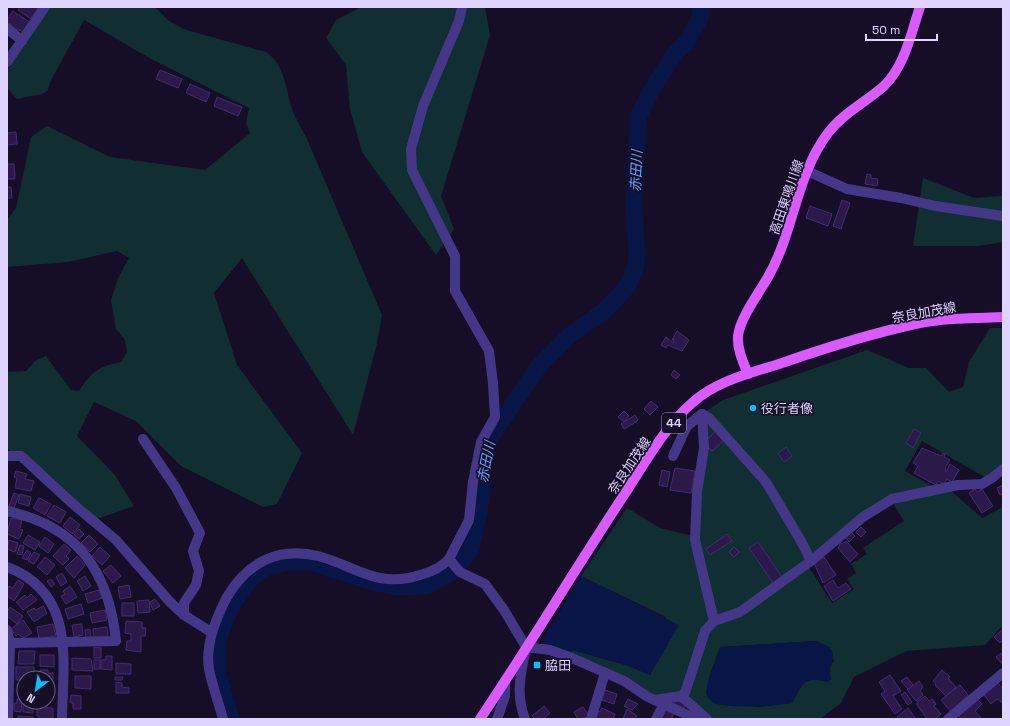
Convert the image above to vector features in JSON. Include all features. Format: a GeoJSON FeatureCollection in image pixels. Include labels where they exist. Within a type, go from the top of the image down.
{"type":"FeatureCollection","features":[{"type":"Feature","properties":{"kind":"main road","name":"高田東鳴川線"},"geometry":{"type":"LineString","coordinates":[[748,374],[739,352],[738,336],[742,322],[777,260],[807,171],[828,134],[837,122],[884,85],[892,75],[904,53],[920,7]]}},
{"type":"Feature","properties":{"kind":"main road","name":"奈良加茂線"},"geometry":{"type":"LineString","coordinates":[[480,719],[590,546],[674,423],[690,404],[707,391],[748,374],[834,346],[915,324],[960,318],[1003,317]]}},
{"type":"Feature","properties":{"kind":"street"},"geometry":{"type":"LineString","coordinates":[[7,62],[45,7]]}},
{"type":"Feature","properties":{"kind":"street"},"geometry":{"type":"LineString","coordinates":[[223,719],[209,668],[211,632],[233,587],[252,567],[268,558],[284,554],[308,554],[319,556],[368,575],[394,580],[412,578],[430,572],[449,559],[470,520],[473,482],[481,442],[495,417],[494,383],[489,351],[455,291],[455,256],[412,170],[411,149],[423,106],[459,21],[462,7]]}},
{"type":"Feature","properties":{"kind":"street"},"geometry":{"type":"LineString","coordinates":[[7,28],[22,41]]}},
{"type":"Feature","properties":{"kind":"street"},"geometry":{"type":"LineString","coordinates":[[807,171],[847,189],[901,198],[935,206],[1003,216]]}},
{"type":"Feature","properties":{"kind":"street"},"geometry":{"type":"LineString","coordinates":[[673,456],[687,426],[702,414]]}},
{"type":"Feature","properties":{"kind":"street"},"geometry":{"type":"LineString","coordinates":[[702,414],[709,418],[766,482],[801,541],[811,561]]}},
{"type":"Feature","properties":{"kind":"street"},"geometry":{"type":"LineString","coordinates":[[702,414],[704,448],[697,492],[695,540],[714,621]]}},
{"type":"Feature","properties":{"kind":"street"},"geometry":{"type":"LineString","coordinates":[[674,423],[687,426]]}},
{"type":"Feature","properties":{"kind":"street"},"geometry":{"type":"LineString","coordinates":[[143,439],[176,488],[200,534],[193,551],[199,571],[196,585],[184,603],[184,615]]}},
{"type":"Feature","properties":{"kind":"street"},"geometry":{"type":"LineString","coordinates":[[7,456],[21,456],[72,504],[116,540],[170,602],[184,615],[211,632]]}},
{"type":"Feature","properties":{"kind":"street"},"geometry":{"type":"LineString","coordinates":[[659,702],[681,696],[687,690],[705,631],[714,621],[740,612],[811,561],[863,517],[892,499],[958,485],[982,484],[992,478],[1003,468]]}},
{"type":"Feature","properties":{"kind":"street"},"geometry":{"type":"LineString","coordinates":[[7,511],[42,522],[64,536],[82,552],[103,583],[111,606],[116,641],[10,643]]}},
{"type":"Feature","properties":{"kind":"street"},"geometry":{"type":"LineString","coordinates":[[449,559],[459,570],[485,584],[504,610],[526,647],[518,688],[525,719]]}},
{"type":"Feature","properties":{"kind":"street"},"geometry":{"type":"LineString","coordinates":[[7,567],[26,576],[48,597],[57,614],[63,643],[62,719]]}},
{"type":"Feature","properties":{"kind":"street"},"geometry":{"type":"LineString","coordinates":[[7,630],[10,643],[7,719]]}},
{"type":"Feature","properties":{"kind":"street"},"geometry":{"type":"LineString","coordinates":[[526,647],[550,650],[572,658],[630,684],[648,697],[696,719]]}},
{"type":"Feature","properties":{"kind":"street"},"geometry":{"type":"LineString","coordinates":[[590,719],[605,673]]}},
{"type":"Feature","properties":{"kind":"street"},"geometry":{"type":"LineString","coordinates":[[948,719],[1003,673]]}},
{"type":"Feature","properties":{"kind":"street"},"geometry":{"type":"LineString","coordinates":[[497,719],[505,696],[505,681]]}},
{"type":"Feature","properties":{"kind":"street"},"geometry":{"type":"LineString","coordinates":[[681,696],[706,719]]}},
{"type":"Feature","properties":{"kind":"street"},"geometry":{"type":"LineString","coordinates":[[656,719],[659,702]]}},
{"type":"Feature","properties":{"kind":"green space"},"geometry":{"type":"Polygon","coordinates":[[[50,7],[155,7],[169,21],[186,30],[266,52],[278,64],[282,72],[294,114],[307,139],[382,315],[377,343],[353,435],[242,258],[214,293],[237,365],[302,453],[277,504],[263,507],[181,466],[136,421],[94,402],[77,436],[115,475],[134,506],[97,519],[12,454],[7,447],[7,372],[26,371],[35,361],[46,356],[71,390],[79,391],[92,374],[101,368],[121,362],[127,352],[125,340],[116,329],[111,300],[118,278],[129,258],[117,251],[68,262],[7,267],[7,220],[16,208],[31,137],[47,126],[110,157],[205,170],[250,133],[246,123],[249,108],[153,60],[84,20],[50,82],[48,90],[42,94],[17,99],[7,88],[7,70],[50,7]]]}},
{"type":"Feature","properties":{"kind":"green space"},"geometry":{"type":"Polygon","coordinates":[[[361,7],[485,7],[490,35],[441,196],[454,229],[436,255],[362,152],[350,109],[346,65],[326,38],[336,20],[361,7]]]}},
{"type":"Feature","properties":{"kind":"green space"},"geometry":{"type":"Polygon","coordinates":[[[923,178],[974,198],[1003,196],[1003,242],[978,246],[913,246],[923,178]]]}},
{"type":"Feature","properties":{"kind":"green space"},"geometry":{"type":"Polygon","coordinates":[[[990,328],[1003,328],[1003,467],[988,479],[922,441],[905,471],[937,489],[892,497],[812,558],[790,518],[706,411],[723,400],[867,350],[909,368],[926,368],[949,392],[963,387],[969,362],[990,328]]]}},
{"type":"Feature","properties":{"kind":"green space"},"geometry":{"type":"Polygon","coordinates":[[[709,423],[764,484],[808,560],[739,610],[715,619],[697,537],[706,425],[709,423]]]}},
{"type":"Feature","properties":{"kind":"green space"},"geometry":{"type":"Polygon","coordinates":[[[950,490],[982,518],[1003,507],[1003,625],[985,645],[906,651],[854,677],[841,703],[820,719],[709,719],[685,697],[710,628],[808,566],[832,603],[854,589],[847,579],[856,573],[851,564],[867,554],[863,548],[904,521],[892,502],[950,490]],[[816,641],[720,647],[709,678],[706,694],[715,703],[719,704],[759,707],[792,703],[802,686],[808,681],[819,680],[827,682],[831,679],[829,669],[834,660],[816,641]]]}},
{"type":"Feature","properties":{"kind":"green space"},"geometry":{"type":"Polygon","coordinates":[[[627,508],[660,528],[693,536],[712,620],[684,692],[656,697],[570,653],[572,650],[626,665],[650,675],[666,617],[581,576],[627,508]]]}},
{"type":"Feature","properties":{"kind":"shaded area"},"geometry":{"type":"Polygon","coordinates":[[[581,576],[679,625],[650,675],[626,665],[572,650],[570,653],[545,644],[543,640],[581,576]]]}},
{"type":"Feature","properties":{"kind":"shaded area"},"geometry":{"type":"Polygon","coordinates":[[[816,641],[830,648],[833,652],[830,672],[831,679],[827,682],[819,680],[808,681],[802,686],[792,703],[764,706],[721,705],[711,701],[706,694],[709,678],[720,647],[816,641]]]}},
{"type":"Feature","properties":{"kind":"building"},"geometry":{"type":"Polygon","coordinates":[[[20,7],[38,8],[31,19],[18,10],[20,7]]]}},
{"type":"Feature","properties":{"kind":"building"},"geometry":{"type":"Polygon","coordinates":[[[13,11],[31,23],[25,32],[15,29],[7,20],[13,11]]]}},
{"type":"Feature","properties":{"kind":"building"},"geometry":{"type":"Polygon","coordinates":[[[160,70],[182,79],[178,88],[156,79],[160,70]]]}},
{"type":"Feature","properties":{"kind":"building"},"geometry":{"type":"Polygon","coordinates":[[[190,84],[210,93],[206,102],[186,93],[190,84]]]}},
{"type":"Feature","properties":{"kind":"building"},"geometry":{"type":"Polygon","coordinates":[[[217,97],[242,107],[238,116],[214,106],[217,97]]]}},
{"type":"Feature","properties":{"kind":"building"},"geometry":{"type":"Polygon","coordinates":[[[16,132],[17,144],[7,145],[7,133],[16,132]]]}},
{"type":"Feature","properties":{"kind":"building"},"geometry":{"type":"Polygon","coordinates":[[[7,164],[14,164],[15,179],[7,179],[7,164]]]}},
{"type":"Feature","properties":{"kind":"building"},"geometry":{"type":"Polygon","coordinates":[[[867,174],[871,175],[871,178],[878,179],[877,186],[865,184],[867,174]]]}},
{"type":"Feature","properties":{"kind":"building"},"geometry":{"type":"Polygon","coordinates":[[[7,187],[11,187],[12,198],[7,198],[7,187]]]}},
{"type":"Feature","properties":{"kind":"building"},"geometry":{"type":"Polygon","coordinates":[[[842,200],[850,203],[841,229],[833,226],[842,200]]]}},
{"type":"Feature","properties":{"kind":"building"},"geometry":{"type":"Polygon","coordinates":[[[810,206],[832,214],[828,226],[806,218],[810,206]]]}},
{"type":"Feature","properties":{"kind":"building"},"geometry":{"type":"Polygon","coordinates":[[[677,331],[689,340],[682,351],[668,345],[666,348],[661,345],[666,337],[673,343],[674,340],[672,340],[677,331]]]}},
{"type":"Feature","properties":{"kind":"building"},"geometry":{"type":"Polygon","coordinates":[[[674,370],[680,375],[676,379],[671,375],[674,370]]]}},
{"type":"Feature","properties":{"kind":"building"},"geometry":{"type":"Polygon","coordinates":[[[651,401],[658,407],[650,415],[644,409],[651,401]]]}},
{"type":"Feature","properties":{"kind":"building"},"geometry":{"type":"Polygon","coordinates":[[[624,411],[629,416],[624,422],[618,417],[624,411]]]}},
{"type":"Feature","properties":{"kind":"building"},"geometry":{"type":"Polygon","coordinates":[[[635,415],[638,420],[624,429],[621,424],[635,415]]]}},
{"type":"Feature","properties":{"kind":"building"},"geometry":{"type":"Polygon","coordinates":[[[914,429],[921,433],[913,448],[906,443],[914,429]]]}},
{"type":"Feature","properties":{"kind":"building"},"geometry":{"type":"Polygon","coordinates":[[[716,431],[724,440],[712,451],[707,446],[709,444],[706,441],[716,431]]]}},
{"type":"Feature","properties":{"kind":"building"},"geometry":{"type":"Polygon","coordinates":[[[786,447],[792,456],[784,462],[778,453],[786,447]]]}},
{"type":"Feature","properties":{"kind":"building"},"geometry":{"type":"Polygon","coordinates":[[[922,448],[941,456],[943,453],[945,454],[944,457],[950,460],[945,468],[946,472],[950,464],[959,470],[952,482],[947,479],[944,484],[938,481],[936,485],[914,473],[918,466],[913,463],[922,448]]]}},
{"type":"Feature","properties":{"kind":"building"},"geometry":{"type":"Polygon","coordinates":[[[675,468],[695,471],[691,493],[670,490],[675,468]]]}},
{"type":"Feature","properties":{"kind":"building"},"geometry":{"type":"Polygon","coordinates":[[[662,470],[670,472],[667,487],[659,485],[662,470]]]}},
{"type":"Feature","properties":{"kind":"building"},"geometry":{"type":"Polygon","coordinates":[[[16,471],[27,474],[25,479],[34,481],[31,491],[15,488],[17,478],[14,477],[16,471]]]}},
{"type":"Feature","properties":{"kind":"building"},"geometry":{"type":"Polygon","coordinates":[[[1003,485],[1003,494],[1000,495],[997,488],[1003,485]]]}},
{"type":"Feature","properties":{"kind":"building"},"geometry":{"type":"Polygon","coordinates":[[[975,489],[977,492],[982,489],[993,506],[982,513],[969,493],[975,489]]]}},
{"type":"Feature","properties":{"kind":"building"},"geometry":{"type":"Polygon","coordinates":[[[14,493],[19,495],[14,508],[9,506],[14,493]]]}},
{"type":"Feature","properties":{"kind":"building"},"geometry":{"type":"Polygon","coordinates":[[[20,494],[31,497],[29,506],[18,503],[20,494]]]}},
{"type":"Feature","properties":{"kind":"building"},"geometry":{"type":"Polygon","coordinates":[[[39,498],[51,504],[45,515],[33,508],[39,498]]]}},
{"type":"Feature","properties":{"kind":"building"},"geometry":{"type":"Polygon","coordinates":[[[54,505],[66,512],[60,523],[47,516],[54,505]]]}},
{"type":"Feature","properties":{"kind":"building"},"geometry":{"type":"Polygon","coordinates":[[[70,517],[80,525],[73,534],[63,526],[70,517]]]}},
{"type":"Feature","properties":{"kind":"building"},"geometry":{"type":"Polygon","coordinates":[[[11,518],[22,520],[20,529],[23,530],[19,539],[7,534],[11,518]]]}},
{"type":"Feature","properties":{"kind":"building"},"geometry":{"type":"Polygon","coordinates":[[[861,527],[866,532],[861,537],[856,532],[861,527]]]}},
{"type":"Feature","properties":{"kind":"building"},"geometry":{"type":"Polygon","coordinates":[[[79,529],[84,534],[79,539],[74,535],[79,529]]]}},
{"type":"Feature","properties":{"kind":"building"},"geometry":{"type":"Polygon","coordinates":[[[851,532],[855,536],[849,542],[845,537],[851,532]]]}},
{"type":"Feature","properties":{"kind":"building"},"geometry":{"type":"Polygon","coordinates":[[[727,534],[732,541],[710,555],[706,549],[727,534]]]}},
{"type":"Feature","properties":{"kind":"building"},"geometry":{"type":"Polygon","coordinates":[[[28,535],[40,542],[35,550],[23,543],[28,535]]]}},
{"type":"Feature","properties":{"kind":"building"},"geometry":{"type":"Polygon","coordinates":[[[89,535],[98,544],[90,552],[81,543],[89,535]]]}},
{"type":"Feature","properties":{"kind":"building"},"geometry":{"type":"Polygon","coordinates":[[[45,537],[54,544],[48,553],[39,546],[45,537]]]}},
{"type":"Feature","properties":{"kind":"building"},"geometry":{"type":"Polygon","coordinates":[[[9,540],[18,543],[15,552],[7,549],[9,540]]]}},
{"type":"Feature","properties":{"kind":"building"},"geometry":{"type":"Polygon","coordinates":[[[846,541],[858,554],[850,562],[838,548],[841,542],[842,544],[846,541]]]}},
{"type":"Feature","properties":{"kind":"building"},"geometry":{"type":"Polygon","coordinates":[[[758,542],[782,577],[773,583],[749,548],[758,542]]]}},
{"type":"Feature","properties":{"kind":"building"},"geometry":{"type":"Polygon","coordinates":[[[64,544],[71,550],[66,556],[69,559],[63,565],[53,556],[64,544]]]}},
{"type":"Feature","properties":{"kind":"building"},"geometry":{"type":"Polygon","coordinates":[[[20,545],[24,546],[22,555],[17,554],[20,545]]]}},
{"type":"Feature","properties":{"kind":"building"},"geometry":{"type":"Polygon","coordinates":[[[100,547],[110,556],[102,565],[92,556],[100,547]]]}},
{"type":"Feature","properties":{"kind":"building"},"geometry":{"type":"Polygon","coordinates":[[[734,547],[739,552],[734,557],[729,552],[734,547]]]}},
{"type":"Feature","properties":{"kind":"building"},"geometry":{"type":"Polygon","coordinates":[[[27,550],[31,553],[27,560],[22,558],[27,550]]]}},
{"type":"Feature","properties":{"kind":"building"},"geometry":{"type":"Polygon","coordinates":[[[34,552],[40,555],[34,564],[28,561],[34,552]]]}},
{"type":"Feature","properties":{"kind":"building"},"geometry":{"type":"Polygon","coordinates":[[[77,556],[85,565],[74,578],[65,568],[77,556]]]}},
{"type":"Feature","properties":{"kind":"building"},"geometry":{"type":"Polygon","coordinates":[[[45,557],[55,565],[47,575],[37,567],[45,557]]]}},
{"type":"Feature","properties":{"kind":"building"},"geometry":{"type":"Polygon","coordinates":[[[824,557],[836,575],[823,583],[814,563],[824,557]]]}},
{"type":"Feature","properties":{"kind":"building"},"geometry":{"type":"Polygon","coordinates":[[[111,565],[121,576],[113,583],[103,571],[111,565]]]}},
{"type":"Feature","properties":{"kind":"building"},"geometry":{"type":"Polygon","coordinates":[[[62,573],[67,582],[61,586],[56,577],[62,573]]]}},
{"type":"Feature","properties":{"kind":"building"},"geometry":{"type":"Polygon","coordinates":[[[85,576],[91,586],[83,591],[77,581],[85,576]]]}},
{"type":"Feature","properties":{"kind":"building"},"geometry":{"type":"Polygon","coordinates":[[[51,579],[55,584],[51,587],[47,581],[51,579]]]}},
{"type":"Feature","properties":{"kind":"building"},"geometry":{"type":"Polygon","coordinates":[[[18,580],[24,584],[14,601],[7,596],[7,590],[9,586],[13,588],[18,580]]]}},
{"type":"Feature","properties":{"kind":"building"},"geometry":{"type":"Polygon","coordinates":[[[833,580],[838,588],[846,583],[851,589],[833,601],[824,586],[833,580]]]}},
{"type":"Feature","properties":{"kind":"building"},"geometry":{"type":"Polygon","coordinates":[[[129,585],[131,597],[120,599],[118,587],[129,585]]]}},
{"type":"Feature","properties":{"kind":"building"},"geometry":{"type":"Polygon","coordinates":[[[70,586],[77,597],[66,604],[61,596],[65,594],[63,591],[70,586]]]}},
{"type":"Feature","properties":{"kind":"building"},"geometry":{"type":"Polygon","coordinates":[[[99,590],[102,598],[88,603],[85,594],[99,590]]]}},
{"type":"Feature","properties":{"kind":"building"},"geometry":{"type":"Polygon","coordinates":[[[31,594],[37,600],[23,610],[16,602],[25,595],[27,598],[31,594]]]}},
{"type":"Feature","properties":{"kind":"building"},"geometry":{"type":"Polygon","coordinates":[[[155,599],[160,606],[153,610],[150,602],[155,599]]]}},
{"type":"Feature","properties":{"kind":"building"},"geometry":{"type":"Polygon","coordinates":[[[149,600],[150,612],[138,613],[137,601],[149,600]]]}},
{"type":"Feature","properties":{"kind":"building"},"geometry":{"type":"Polygon","coordinates":[[[122,603],[134,603],[134,616],[122,616],[122,603]]]}},
{"type":"Feature","properties":{"kind":"building"},"geometry":{"type":"Polygon","coordinates":[[[81,604],[84,614],[68,619],[65,609],[81,604]]]}},
{"type":"Feature","properties":{"kind":"building"},"geometry":{"type":"Polygon","coordinates":[[[43,606],[47,613],[34,622],[27,612],[34,608],[36,610],[43,606]]]}},
{"type":"Feature","properties":{"kind":"building"},"geometry":{"type":"Polygon","coordinates":[[[10,607],[23,616],[17,624],[7,616],[7,612],[10,607]]]}},
{"type":"Feature","properties":{"kind":"building"},"geometry":{"type":"Polygon","coordinates":[[[105,610],[107,620],[92,623],[90,613],[105,610]]]}},
{"type":"Feature","properties":{"kind":"building"},"geometry":{"type":"Polygon","coordinates":[[[23,620],[32,633],[23,638],[18,634],[16,636],[11,629],[23,620]]]}},
{"type":"Feature","properties":{"kind":"building"},"geometry":{"type":"Polygon","coordinates":[[[126,621],[142,622],[142,628],[146,628],[145,636],[141,636],[141,652],[126,650],[127,641],[131,641],[131,634],[125,633],[126,621]]]}},
{"type":"Feature","properties":{"kind":"building"},"geometry":{"type":"Polygon","coordinates":[[[53,624],[56,636],[39,639],[37,627],[53,624]]]}},
{"type":"Feature","properties":{"kind":"building"},"geometry":{"type":"Polygon","coordinates":[[[82,624],[83,635],[74,637],[72,625],[82,624]]]}},
{"type":"Feature","properties":{"kind":"building"},"geometry":{"type":"Polygon","coordinates":[[[107,627],[108,637],[94,638],[93,629],[107,627]]]}},
{"type":"Feature","properties":{"kind":"building"},"geometry":{"type":"Polygon","coordinates":[[[90,629],[91,639],[86,639],[85,630],[90,629]]]}},
{"type":"Feature","properties":{"kind":"building"},"geometry":{"type":"Polygon","coordinates":[[[1003,629],[1003,640],[1000,643],[994,637],[1003,629]]]}},
{"type":"Feature","properties":{"kind":"building"},"geometry":{"type":"Polygon","coordinates":[[[94,647],[101,648],[101,658],[94,658],[94,647]]]}},
{"type":"Feature","properties":{"kind":"building"},"geometry":{"type":"Polygon","coordinates":[[[19,651],[35,651],[34,664],[18,664],[19,651]]]}},
{"type":"Feature","properties":{"kind":"building"},"geometry":{"type":"Polygon","coordinates":[[[1001,653],[1003,656],[1003,665],[996,657],[1001,653]]]}},
{"type":"Feature","properties":{"kind":"building"},"geometry":{"type":"Polygon","coordinates":[[[40,655],[54,655],[54,667],[40,666],[40,655]]]}},
{"type":"Feature","properties":{"kind":"building"},"geometry":{"type":"Polygon","coordinates":[[[106,656],[112,656],[112,670],[101,669],[101,660],[106,660],[106,656]]]}},
{"type":"Feature","properties":{"kind":"building"},"geometry":{"type":"Polygon","coordinates":[[[72,658],[91,659],[93,671],[72,670],[72,658]]]}},
{"type":"Feature","properties":{"kind":"building"},"geometry":{"type":"Polygon","coordinates":[[[94,660],[100,660],[100,669],[94,669],[94,660]]]}},
{"type":"Feature","properties":{"kind":"building"},"geometry":{"type":"Polygon","coordinates":[[[116,663],[131,664],[131,674],[116,674],[116,663]]]}},
{"type":"Feature","properties":{"kind":"building"},"geometry":{"type":"Polygon","coordinates":[[[16,667],[34,667],[34,670],[16,670],[16,667]]]}},
{"type":"Feature","properties":{"kind":"building"},"geometry":{"type":"Polygon","coordinates":[[[942,670],[950,677],[948,678],[956,687],[946,696],[933,681],[942,670]]]}},
{"type":"Feature","properties":{"kind":"building"},"geometry":{"type":"Polygon","coordinates":[[[890,675],[901,691],[893,696],[902,709],[895,714],[881,694],[885,691],[879,682],[890,675]]]}},
{"type":"Feature","properties":{"kind":"building"},"geometry":{"type":"Polygon","coordinates":[[[75,676],[91,676],[91,689],[75,688],[75,676]]]}},
{"type":"Feature","properties":{"kind":"building"},"geometry":{"type":"Polygon","coordinates":[[[115,677],[123,677],[122,680],[115,680],[115,677]]]}},
{"type":"Feature","properties":{"kind":"building"},"geometry":{"type":"Polygon","coordinates":[[[907,677],[913,685],[908,689],[901,681],[907,677]]]}},
{"type":"Feature","properties":{"kind":"building"},"geometry":{"type":"Polygon","coordinates":[[[919,681],[923,687],[920,691],[923,695],[916,701],[907,690],[919,681]]]}},
{"type":"Feature","properties":{"kind":"building"},"geometry":{"type":"Polygon","coordinates":[[[116,682],[122,683],[122,687],[129,688],[129,693],[116,693],[116,682]]]}},
{"type":"Feature","properties":{"kind":"building"},"geometry":{"type":"Polygon","coordinates":[[[997,682],[1003,689],[1003,701],[1001,702],[997,699],[991,704],[984,695],[997,682]]]}},
{"type":"Feature","properties":{"kind":"building"},"geometry":{"type":"Polygon","coordinates":[[[960,685],[968,695],[951,712],[941,700],[960,685]]]}},
{"type":"Feature","properties":{"kind":"building"},"geometry":{"type":"Polygon","coordinates":[[[605,690],[617,694],[614,704],[602,700],[605,690]]]}},
{"type":"Feature","properties":{"kind":"building"},"geometry":{"type":"Polygon","coordinates":[[[905,692],[912,702],[908,705],[901,695],[905,692]]]}},
{"type":"Feature","properties":{"kind":"building"},"geometry":{"type":"Polygon","coordinates":[[[71,695],[81,696],[81,709],[73,709],[73,703],[70,703],[71,695]]]}},
{"type":"Feature","properties":{"kind":"building"},"geometry":{"type":"Polygon","coordinates":[[[925,696],[929,701],[932,699],[936,704],[934,706],[941,714],[935,719],[927,719],[917,705],[917,702],[925,696]]]}},
{"type":"Feature","properties":{"kind":"building"},"geometry":{"type":"Polygon","coordinates":[[[628,699],[638,704],[632,710],[624,706],[628,699]]]}},
{"type":"Feature","properties":{"kind":"building"},"geometry":{"type":"Polygon","coordinates":[[[977,699],[982,704],[975,711],[982,719],[961,719],[959,716],[977,699]]]}},
{"type":"Feature","properties":{"kind":"building"},"geometry":{"type":"Polygon","coordinates":[[[675,700],[687,703],[684,708],[674,704],[675,700]]]}},
{"type":"Feature","properties":{"kind":"building"},"geometry":{"type":"Polygon","coordinates":[[[14,703],[16,703],[16,710],[21,710],[21,712],[14,711],[14,703]]]}},
{"type":"Feature","properties":{"kind":"building"},"geometry":{"type":"Polygon","coordinates":[[[544,706],[550,713],[543,719],[535,719],[532,716],[544,706]]]}},
{"type":"Feature","properties":{"kind":"building"},"geometry":{"type":"Polygon","coordinates":[[[583,707],[590,717],[578,719],[574,712],[583,707]]]}},
{"type":"Feature","properties":{"kind":"building"},"geometry":{"type":"Polygon","coordinates":[[[665,707],[675,712],[671,719],[660,719],[665,707]]]}},
{"type":"Feature","properties":{"kind":"building"},"geometry":{"type":"Polygon","coordinates":[[[602,708],[615,714],[613,719],[597,719],[598,717],[595,716],[602,708]]]}},
{"type":"Feature","properties":{"kind":"building"},"geometry":{"type":"Polygon","coordinates":[[[908,708],[916,719],[898,719],[897,717],[908,708]]]}},
{"type":"Feature","properties":{"kind":"building"},"geometry":{"type":"Polygon","coordinates":[[[627,709],[637,716],[635,719],[623,719],[627,709]]]}},
{"type":"Feature","properties":{"kind":"building"},"geometry":{"type":"Polygon","coordinates":[[[23,710],[33,710],[33,713],[23,712],[23,710]]]}},
{"type":"Feature","properties":{"kind":"building"},"geometry":{"type":"Polygon","coordinates":[[[37,710],[53,710],[53,719],[39,719],[39,716],[37,716],[37,710]]]}},
{"type":"Feature","properties":{"kind":"building"},"geometry":{"type":"Polygon","coordinates":[[[18,716],[33,717],[33,719],[18,719],[18,716]]]}},
{"type":"Feature","properties":{"kind":"waterway","name":"赤田川"},"geometry":{"type":"LineString","coordinates":[[231,719],[218,674],[218,643],[223,624],[235,600],[251,578],[269,566],[287,562],[311,562],[373,582],[396,587],[427,586],[456,569],[471,549],[479,511],[485,456],[491,436],[539,366],[570,335],[604,311],[627,287],[635,270],[637,255],[634,208],[638,117],[651,91],[675,53],[686,43],[700,18],[701,7]]}},
{"type":"Feature","properties":{"kind":"place","name":"役行者像"},"geometry":{"type":"Point","coordinates":[753,408]}},
{"type":"Feature","properties":{"kind":"place","name":"脇田"},"geometry":{"type":"Point","coordinates":[537,665]}}]}
